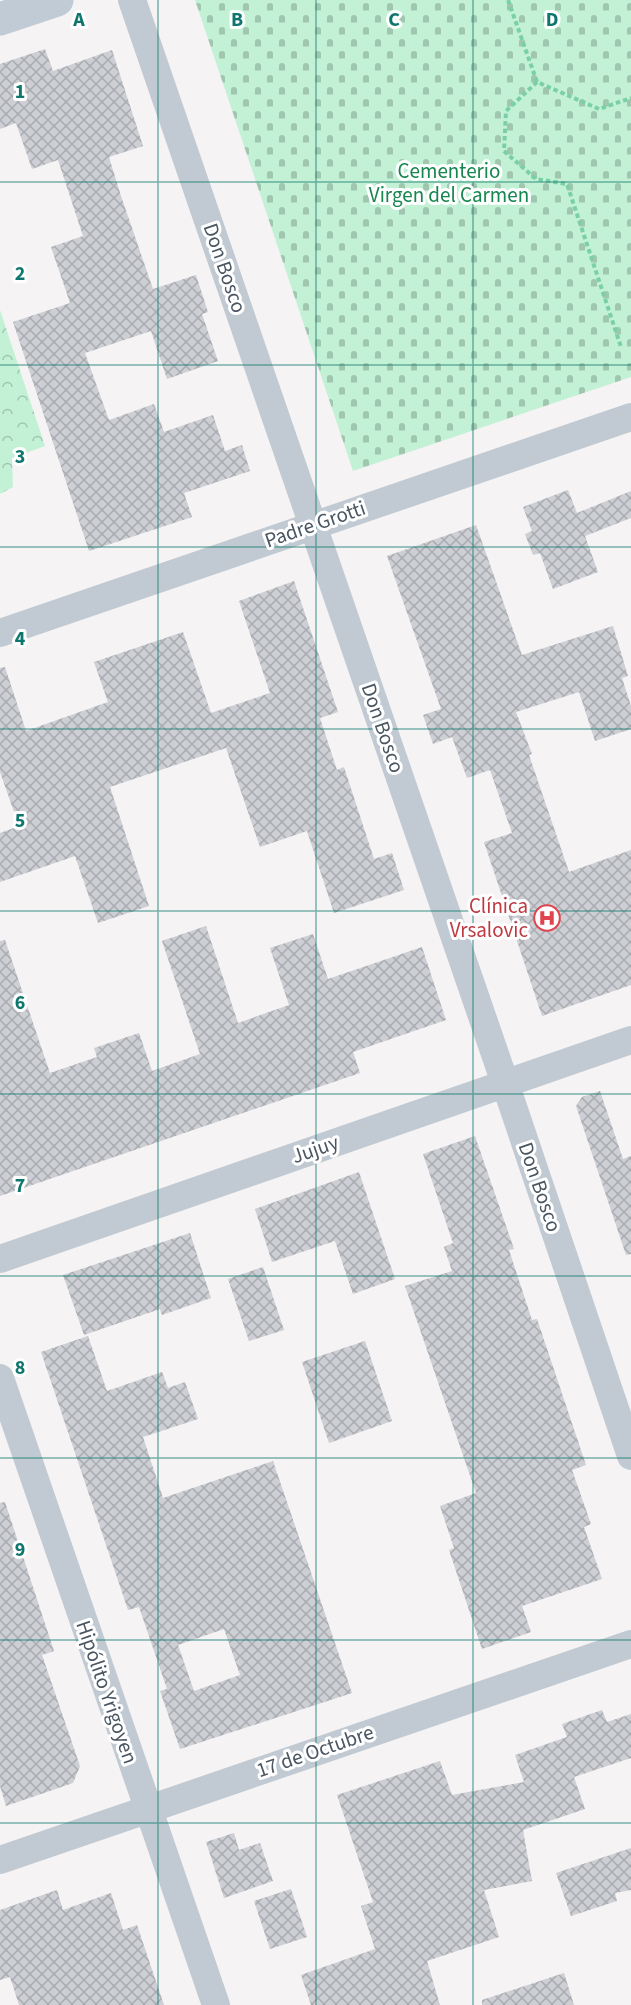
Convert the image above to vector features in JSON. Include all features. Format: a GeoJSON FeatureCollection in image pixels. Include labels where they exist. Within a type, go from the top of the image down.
{"type":"FeatureCollection","features":[{"type":"Feature","properties":{"kind":"main road"},"geometry":{"type":"LineString","coordinates":[[0,19],[57,0]]}},
{"type":"Feature","properties":{"kind":"street","name":"Don Bosco"},"geometry":{"type":"LineString","coordinates":[[132,0],[314,525],[631,1456]]}},
{"type":"Feature","properties":{"kind":"street","name":"Padre Grotti"},"geometry":{"type":"LineString","coordinates":[[0,633],[631,417]]}},
{"type":"Feature","properties":{"kind":"street","name":"Jujuy"},"geometry":{"type":"LineString","coordinates":[[0,1259],[631,1040]]}},
{"type":"Feature","properties":{"kind":"street","name":"Hipólito Yrigoyen"},"geometry":{"type":"LineString","coordinates":[[0,1378],[216,2005]]}},
{"type":"Feature","properties":{"kind":"street","name":"17 de Octubre"},"geometry":{"type":"LineString","coordinates":[[0,1860],[631,1644]]}},
{"type":"Feature","properties":{"kind":"path"},"geometry":{"type":"LineString","coordinates":[[508,0],[537,82],[599,109],[631,98]]}},
{"type":"Feature","properties":{"kind":"path"},"geometry":{"type":"LineString","coordinates":[[537,82],[506,111],[504,151],[536,179],[567,184],[621,347]]}},
{"type":"Feature","properties":{"kind":"green space","name":"Cementerio Virgen del Carmen"},"geometry":{"type":"Polygon","coordinates":[[[195,0],[631,0],[631,377],[353,471],[195,0]]]}},
{"type":"Feature","properties":{"kind":"green space"},"geometry":{"type":"Polygon","coordinates":[[[0,310],[45,446],[12,458],[13,487],[0,494],[0,310]]]}},
{"type":"Feature","properties":{"kind":"building"},"geometry":{"type":"Polygon","coordinates":[[[45,49],[53,71],[112,50],[143,146],[109,157],[121,196],[153,289],[196,275],[208,312],[202,314],[218,361],[167,379],[151,331],[85,353],[109,420],[154,404],[164,432],[213,415],[225,451],[242,445],[250,471],[184,493],[192,517],[89,551],[13,322],[70,303],[51,247],[83,236],[58,160],[32,169],[16,123],[0,129],[0,64],[45,49]]]}},
{"type":"Feature","properties":{"kind":"building"},"geometry":{"type":"Polygon","coordinates":[[[568,490],[577,513],[631,491],[631,518],[585,536],[598,572],[553,589],[540,553],[533,555],[525,534],[532,531],[523,507],[568,490]]]}},
{"type":"Feature","properties":{"kind":"building"},"geometry":{"type":"Polygon","coordinates":[[[476,525],[522,655],[613,626],[628,676],[622,678],[631,706],[631,729],[595,741],[579,692],[516,712],[532,754],[529,755],[569,872],[631,850],[631,985],[542,1016],[484,842],[512,833],[490,770],[467,778],[452,737],[433,744],[423,715],[441,709],[387,556],[476,525]]]}},
{"type":"Feature","properties":{"kind":"building"},"geometry":{"type":"Polygon","coordinates":[[[294,581],[338,712],[320,718],[337,770],[344,767],[374,859],[392,853],[404,890],[334,913],[307,831],[260,847],[226,748],[110,787],[149,906],[98,923],[75,856],[0,882],[0,833],[19,826],[0,772],[0,668],[5,667],[26,731],[108,702],[94,662],[183,632],[211,713],[270,693],[239,601],[294,581]]]}},
{"type":"Feature","properties":{"kind":"building"},"geometry":{"type":"Polygon","coordinates":[[[206,926],[238,1023],[289,1005],[270,948],[313,934],[328,979],[422,947],[446,1020],[353,1052],[360,1073],[0,1196],[0,941],[5,940],[50,1073],[97,1057],[94,1048],[139,1033],[152,1071],[200,1054],[162,941],[206,926]]]}},
{"type":"Feature","properties":{"kind":"building"},"geometry":{"type":"Polygon","coordinates":[[[600,1091],[623,1159],[631,1156],[631,1254],[626,1255],[576,1106],[582,1097],[600,1091]]]}},
{"type":"Feature","properties":{"kind":"building"},"geometry":{"type":"Polygon","coordinates":[[[475,1136],[514,1249],[509,1250],[532,1320],[537,1319],[586,1465],[572,1470],[591,1524],[584,1527],[602,1579],[522,1606],[531,1632],[482,1649],[449,1550],[454,1548],[440,1506],[476,1493],[405,1286],[452,1271],[444,1247],[453,1243],[423,1154],[475,1136]]]}},
{"type":"Feature","properties":{"kind":"building"},"geometry":{"type":"Polygon","coordinates":[[[359,1172],[395,1279],[353,1294],[335,1241],[272,1262],[255,1209],[359,1172]]]}},
{"type":"Feature","properties":{"kind":"building"},"geometry":{"type":"Polygon","coordinates":[[[190,1233],[211,1298],[162,1315],[160,1309],[84,1335],[63,1275],[190,1233]]]}},
{"type":"Feature","properties":{"kind":"building"},"geometry":{"type":"Polygon","coordinates":[[[263,1267],[284,1330],[249,1341],[228,1279],[263,1267]]]}},
{"type":"Feature","properties":{"kind":"building"},"geometry":{"type":"Polygon","coordinates":[[[88,1336],[107,1391],[162,1372],[168,1388],[185,1382],[198,1419],[143,1437],[163,1498],[273,1461],[352,1693],[180,1749],[160,1691],[167,1689],[139,1607],[128,1610],[41,1352],[88,1336]],[[224,1629],[178,1645],[194,1691],[240,1675],[224,1629]]]}},
{"type":"Feature","properties":{"kind":"building"},"geometry":{"type":"Polygon","coordinates":[[[365,1341],[392,1421],[329,1443],[302,1362],[365,1341]]]}},
{"type":"Feature","properties":{"kind":"building"},"geometry":{"type":"Polygon","coordinates":[[[5,1502],[54,1651],[42,1655],[80,1766],[73,1783],[6,1806],[0,1786],[0,1503],[5,1502]]]}},
{"type":"Feature","properties":{"kind":"building"},"geometry":{"type":"Polygon","coordinates":[[[602,1710],[607,1722],[631,1714],[631,1758],[574,1777],[585,1809],[523,1830],[532,1881],[484,1890],[499,1937],[427,1961],[440,2005],[311,2005],[301,1975],[375,1949],[361,1906],[373,1902],[337,1795],[440,1761],[452,1795],[524,1782],[515,1755],[567,1737],[562,1724],[602,1710]]]}},
{"type":"Feature","properties":{"kind":"building"},"geometry":{"type":"Polygon","coordinates":[[[234,1833],[239,1850],[260,1843],[273,1881],[224,1898],[206,1842],[234,1833]]]}},
{"type":"Feature","properties":{"kind":"building"},"geometry":{"type":"Polygon","coordinates":[[[631,1848],[631,1890],[615,1893],[617,1901],[571,1916],[556,1873],[631,1848]]]}},
{"type":"Feature","properties":{"kind":"building"},"geometry":{"type":"Polygon","coordinates":[[[291,1889],[307,1937],[270,1949],[254,1901],[291,1889]]]}},
{"type":"Feature","properties":{"kind":"building"},"geometry":{"type":"Polygon","coordinates":[[[57,1890],[63,1910],[111,1893],[123,1930],[137,1925],[164,2005],[19,2005],[10,1977],[0,1980],[0,1910],[57,1890]]]}},
{"type":"Feature","properties":{"kind":"building"},"geometry":{"type":"Polygon","coordinates":[[[564,1973],[574,2005],[482,2005],[482,2000],[564,1973]]]}},
{"type":"Feature","properties":{"kind":"place","name":"Clínica Vrsalovic"},"geometry":{"type":"Point","coordinates":[547,918]}}]}
